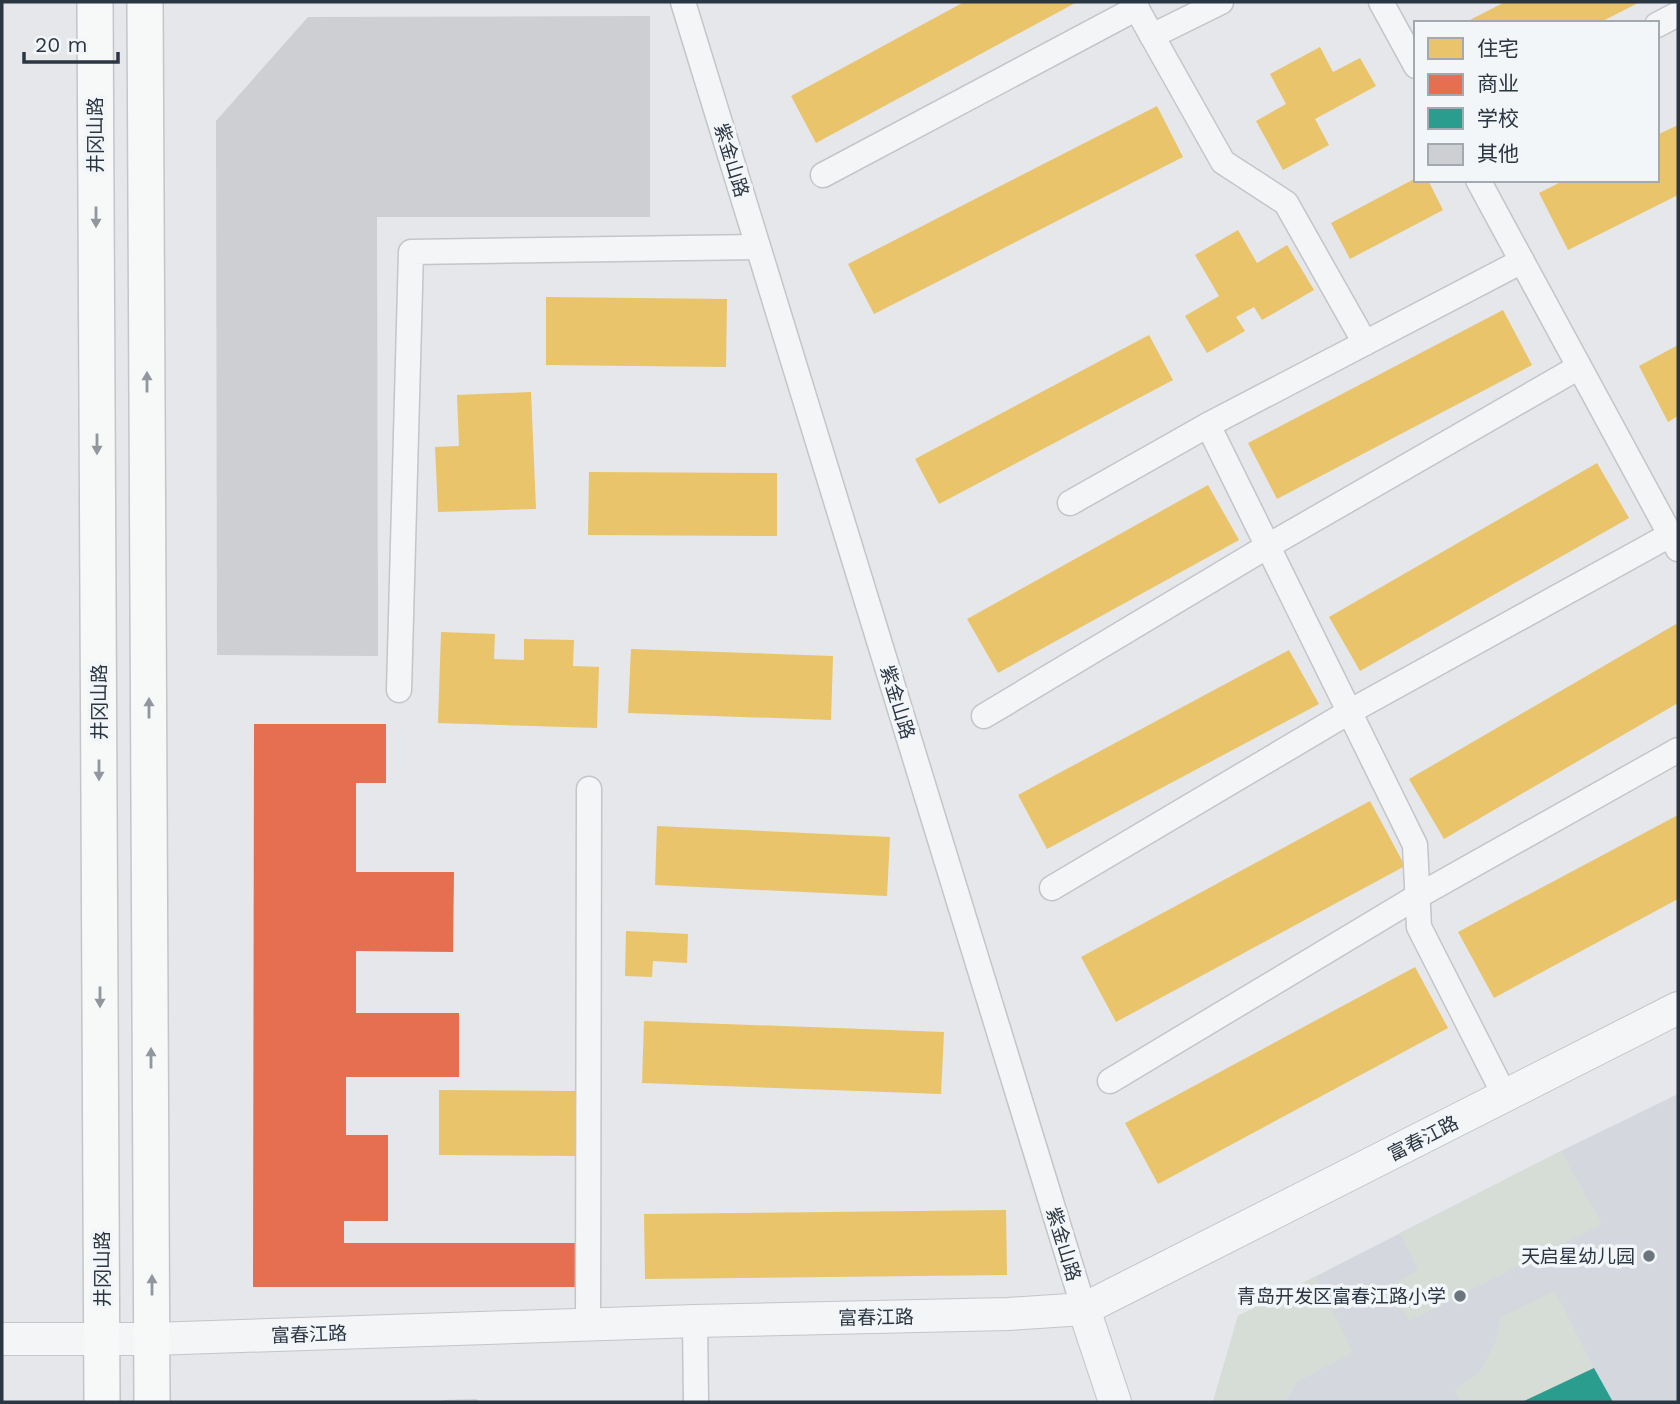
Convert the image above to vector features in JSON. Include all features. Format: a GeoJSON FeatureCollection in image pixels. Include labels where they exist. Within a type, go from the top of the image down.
{"type":"FeatureCollection","features":[{"type":"Feature","properties":{"kind":"main road","name":"井冈山路"},"geometry":{"type":"LineString","coordinates":[[94,2],[102,1402]]}},
{"type":"Feature","properties":{"kind":"main road"},"geometry":{"type":"LineString","coordinates":[[145,2],[152,1402]]}},
{"type":"Feature","properties":{"kind":"street","name":"紫金山路"},"geometry":{"type":"LineString","coordinates":[[683,2],[1084,1309],[1115,1402]]}},
{"type":"Feature","properties":{"kind":"street"},"geometry":{"type":"LineString","coordinates":[[1152,36],[1221,2]]}},
{"type":"Feature","properties":{"kind":"street"},"geometry":{"type":"LineString","coordinates":[[1381,2],[1414,62]]}},
{"type":"Feature","properties":{"kind":"street"},"geometry":{"type":"LineString","coordinates":[[823,175],[1135,5],[1223,162],[1286,203],[1365,343]]}},
{"type":"Feature","properties":{"kind":"street"},"geometry":{"type":"LineString","coordinates":[[1659,24],[1678,14]]}},
{"type":"Feature","properties":{"kind":"street"},"geometry":{"type":"LineString","coordinates":[[1052,888],[1349,712],[1674,543],[1479,182]]}},
{"type":"Feature","properties":{"kind":"street"},"geometry":{"type":"LineString","coordinates":[[399,691],[411,252],[758,247]]}},
{"type":"Feature","properties":{"kind":"street"},"geometry":{"type":"LineString","coordinates":[[1070,503],[1208,425],[1522,261]]}},
{"type":"Feature","properties":{"kind":"street"},"geometry":{"type":"LineString","coordinates":[[984,716],[1268,546],[1579,366]]}},
{"type":"Feature","properties":{"kind":"street"},"geometry":{"type":"LineString","coordinates":[[1208,425],[1415,845],[1419,927],[1505,1096]]}},
{"type":"Feature","properties":{"kind":"street"},"geometry":{"type":"LineString","coordinates":[[1110,1081],[1418,896],[1678,750]]}},
{"type":"Feature","properties":{"kind":"street"},"geometry":{"type":"LineString","coordinates":[[588,1325],[589,789]]}},
{"type":"Feature","properties":{"kind":"street","name":"富春江路"},"geometry":{"type":"LineString","coordinates":[[2,1339],[152,1339],[695,1321],[1009,1314],[1084,1309],[1678,1008]]}},
{"type":"Feature","properties":{"kind":"street"},"geometry":{"type":"LineString","coordinates":[[695,1321],[696,1402]]}},
{"type":"Feature","properties":{"kind":"shaded area","name":"青岛开发区富春江路小学"},"geometry":{"type":"Polygon","coordinates":[[[1678,1094],[1678,1402],[1213,1402],[1238,1316],[1678,1094]]]}},
{"type":"Feature","properties":{"kind":"shaded area"},"geometry":{"type":"Polygon","coordinates":[[[1561,1151],[1602,1224],[1409,1321],[1388,1287],[1418,1270],[1400,1233],[1561,1151]]]}},
{"type":"Feature","properties":{"kind":"shaded area"},"geometry":{"type":"Polygon","coordinates":[[[1316,1276],[1353,1352],[1297,1382],[1285,1402],[1213,1402],[1238,1316],[1316,1276]]]}},
{"type":"Feature","properties":{"kind":"shaded area"},"geometry":{"type":"Polygon","coordinates":[[[1555,1291],[1594,1368],[1522,1402],[1461,1402],[1454,1390],[1481,1370],[1495,1343],[1501,1317],[1555,1291]]]}},
{"type":"Feature","properties":{"kind":"building: 住宅"},"geometry":{"type":"Polygon","coordinates":[[[964,2],[1077,2],[816,143],[791,96],[964,2]]]}},
{"type":"Feature","properties":{"kind":"building: 住宅"},"geometry":{"type":"Polygon","coordinates":[[[1505,2],[1640,2],[1603,21],[1468,21],[1505,2]]]}},
{"type":"Feature","properties":{"kind":"building: 住宅"},"geometry":{"type":"Polygon","coordinates":[[[1320,47],[1333,72],[1360,58],[1376,86],[1315,119],[1329,145],[1283,170],[1256,121],[1286,104],[1270,74],[1320,47]]]}},
{"type":"Feature","properties":{"kind":"building: 住宅"},"geometry":{"type":"Polygon","coordinates":[[[1157,106],[1183,157],[874,314],[848,264],[1157,106]]]}},
{"type":"Feature","properties":{"kind":"building: 住宅"},"geometry":{"type":"Polygon","coordinates":[[[1678,125],[1678,195],[1568,250],[1539,193],[1561,182],[1659,182],[1659,134],[1678,125]]]}},
{"type":"Feature","properties":{"kind":"building: 住宅"},"geometry":{"type":"Polygon","coordinates":[[[1414,179],[1414,182],[1429,182],[1443,210],[1350,259],[1331,223],[1414,179]]]}},
{"type":"Feature","properties":{"kind":"building: 住宅"},"geometry":{"type":"Polygon","coordinates":[[[1238,230],[1257,263],[1287,245],[1314,290],[1262,320],[1254,307],[1236,317],[1245,331],[1207,353],[1185,316],[1219,296],[1195,255],[1238,230]]]}},
{"type":"Feature","properties":{"kind":"building: 住宅"},"geometry":{"type":"Polygon","coordinates":[[[546,297],[727,299],[726,367],[546,365],[546,297]]]}},
{"type":"Feature","properties":{"kind":"building: 住宅"},"geometry":{"type":"Polygon","coordinates":[[[1503,310],[1532,365],[1277,499],[1248,443],[1503,310]]]}},
{"type":"Feature","properties":{"kind":"building: 住宅"},"geometry":{"type":"Polygon","coordinates":[[[1149,335],[1173,380],[939,504],[915,459],[1149,335]]]}},
{"type":"Feature","properties":{"kind":"building: 住宅"},"geometry":{"type":"Polygon","coordinates":[[[1678,345],[1678,416],[1668,422],[1639,366],[1678,345]]]}},
{"type":"Feature","properties":{"kind":"building: 住宅"},"geometry":{"type":"Polygon","coordinates":[[[531,392],[536,509],[438,512],[435,447],[459,446],[457,395],[531,392]]]}},
{"type":"Feature","properties":{"kind":"building: 住宅"},"geometry":{"type":"Polygon","coordinates":[[[1597,463],[1629,518],[1360,671],[1329,617],[1597,463]]]}},
{"type":"Feature","properties":{"kind":"building: 住宅"},"geometry":{"type":"Polygon","coordinates":[[[589,472],[777,473],[777,536],[588,535],[589,472]]]}},
{"type":"Feature","properties":{"kind":"building: 住宅"},"geometry":{"type":"Polygon","coordinates":[[[1208,485],[1239,540],[998,673],[967,619],[1208,485]]]}},
{"type":"Feature","properties":{"kind":"building: 住宅"},"geometry":{"type":"Polygon","coordinates":[[[1676,624],[1678,703],[1444,839],[1409,779],[1676,624]]]}},
{"type":"Feature","properties":{"kind":"building: 住宅"},"geometry":{"type":"Polygon","coordinates":[[[441,632],[495,634],[494,659],[524,660],[524,639],[574,640],[573,666],[599,667],[597,728],[438,723],[441,632]]]}},
{"type":"Feature","properties":{"kind":"building: 住宅"},"geometry":{"type":"Polygon","coordinates":[[[631,649],[833,656],[831,720],[628,713],[631,649]]]}},
{"type":"Feature","properties":{"kind":"building: 住宅"},"geometry":{"type":"Polygon","coordinates":[[[1289,650],[1319,704],[1047,849],[1018,795],[1289,650]]]}},
{"type":"Feature","properties":{"kind":"building: 住宅"},"geometry":{"type":"Polygon","coordinates":[[[1370,801],[1405,866],[1116,1022],[1081,957],[1370,801]]]}},
{"type":"Feature","properties":{"kind":"building: 住宅"},"geometry":{"type":"Polygon","coordinates":[[[1678,815],[1678,899],[1494,998],[1458,932],[1678,815]]]}},
{"type":"Feature","properties":{"kind":"building: 住宅"},"geometry":{"type":"Polygon","coordinates":[[[657,826],[890,837],[887,896],[655,885],[657,826]]]}},
{"type":"Feature","properties":{"kind":"building: 住宅"},"geometry":{"type":"Polygon","coordinates":[[[626,931],[688,934],[687,963],[653,961],[652,977],[625,976],[626,931]]]}},
{"type":"Feature","properties":{"kind":"building: 住宅"},"geometry":{"type":"Polygon","coordinates":[[[1415,967],[1448,1028],[1158,1184],[1125,1123],[1415,967]]]}},
{"type":"Feature","properties":{"kind":"building: 住宅"},"geometry":{"type":"Polygon","coordinates":[[[644,1021],[944,1032],[941,1094],[642,1083],[644,1021]]]}},
{"type":"Feature","properties":{"kind":"building: 住宅"},"geometry":{"type":"Polygon","coordinates":[[[439,1090],[575,1091],[575,1156],[439,1155],[439,1090]]]}},
{"type":"Feature","properties":{"kind":"building: 住宅"},"geometry":{"type":"Polygon","coordinates":[[[1006,1210],[1007,1275],[645,1279],[644,1214],[1006,1210]]]}},
{"type":"Feature","properties":{"kind":"building: 商业"},"geometry":{"type":"Polygon","coordinates":[[[254,724],[386,724],[386,783],[356,783],[356,872],[454,872],[453,952],[356,951],[356,1013],[459,1013],[459,1077],[346,1077],[346,1135],[388,1135],[388,1221],[344,1221],[344,1243],[580,1243],[579,1287],[253,1287],[254,724]]]}},
{"type":"Feature","properties":{"kind":"building: 学校"},"geometry":{"type":"Polygon","coordinates":[[[1594,1368],[1613,1402],[1522,1402],[1594,1368]]]}},
{"type":"Feature","properties":{"kind":"building: 其他"},"geometry":{"type":"Polygon","coordinates":[[[650,16],[650,217],[377,217],[378,656],[217,655],[216,121],[308,17],[650,16]]]}},
{"type":"Feature","properties":{"kind":"building: 其他"},"geometry":{"type":"Polygon","coordinates":[[[476,1399],[481,1402],[443,1402],[443,1400],[476,1399]]]}},
{"type":"Feature","properties":{"kind":"place","name":"天启星幼儿园"},"geometry":{"type":"Point","coordinates":[1649,1256]}},
{"type":"Feature","properties":{"kind":"place","name":"青岛开发区富春江路小学"},"geometry":{"type":"Point","coordinates":[1460,1296]}}]}
